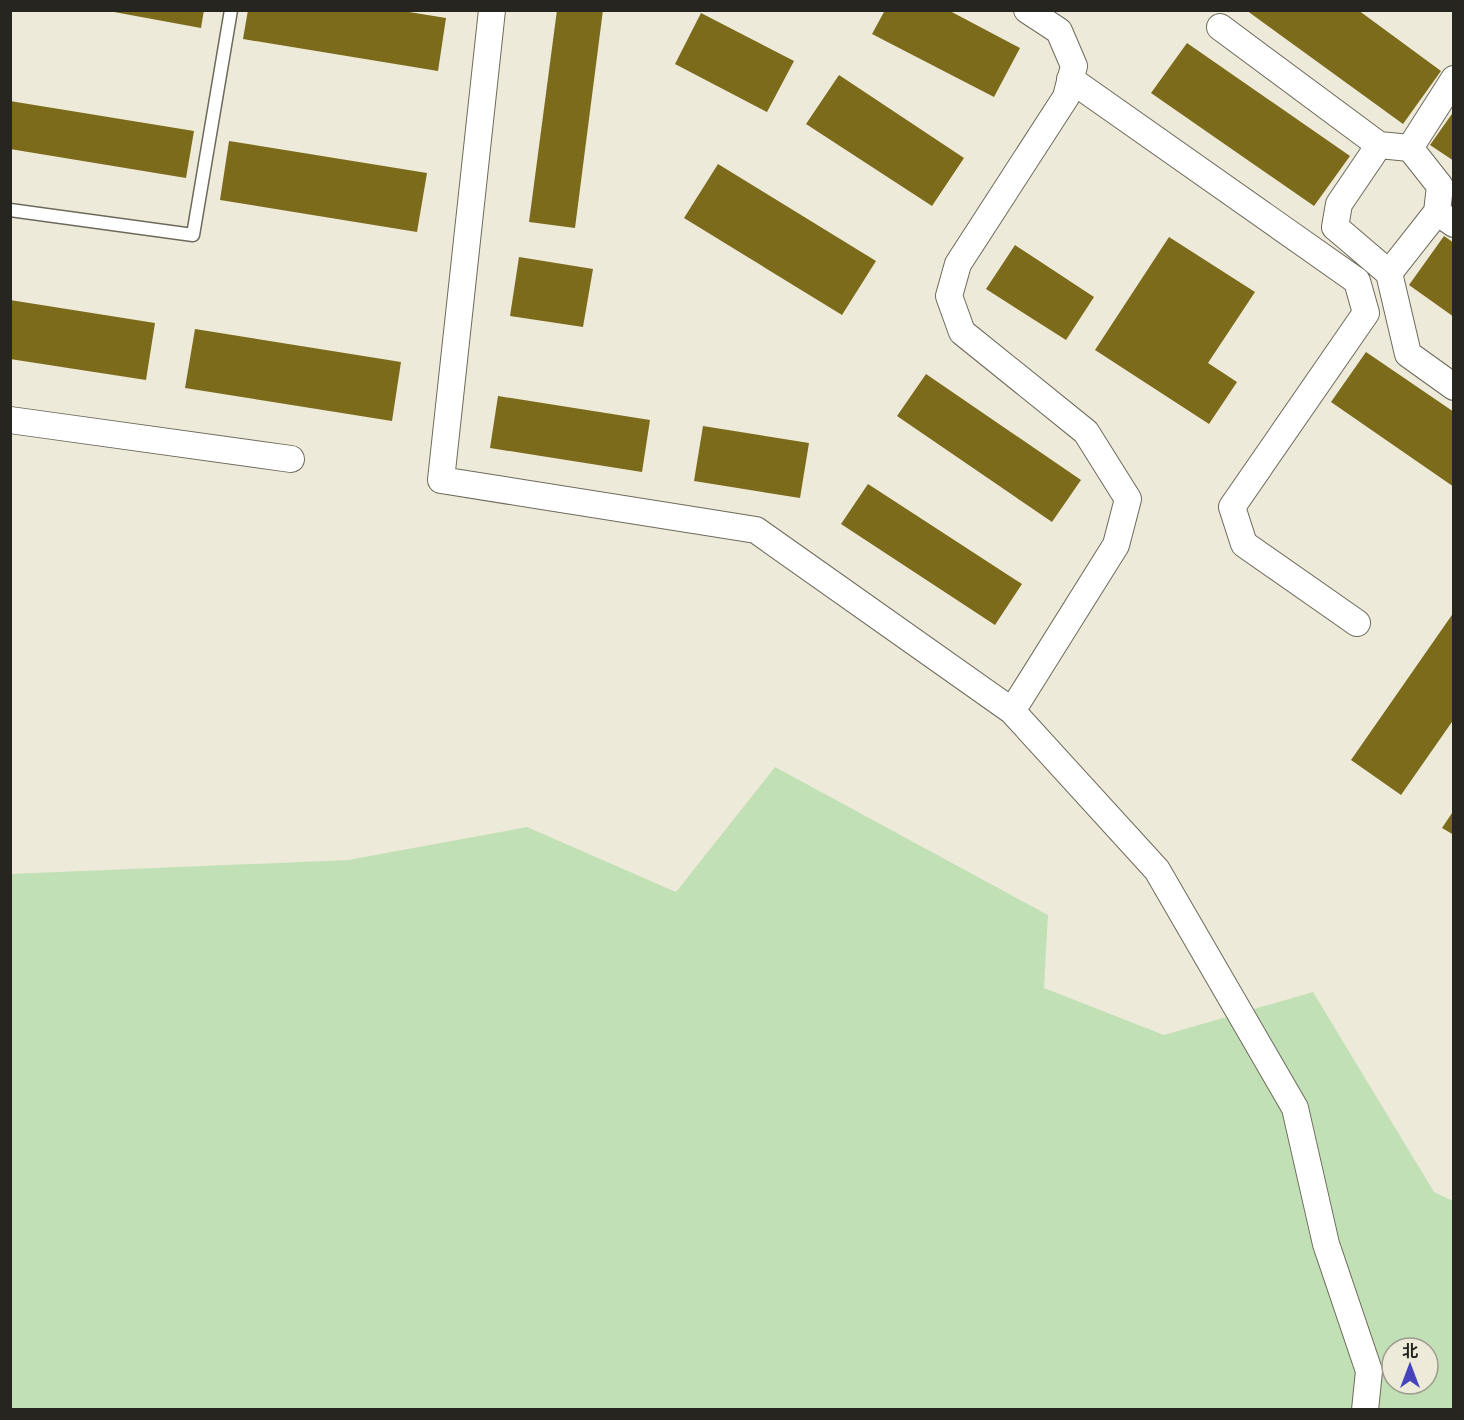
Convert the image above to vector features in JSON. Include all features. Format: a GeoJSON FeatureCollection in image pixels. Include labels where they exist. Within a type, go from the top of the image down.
{"type":"FeatureCollection","features":[{"type":"Feature","properties":{"kind":"street"},"geometry":{"type":"LineString","coordinates":[[492,10],[441,480],[756,530],[1012,711],[1157,870],[1295,1108],[1326,1244],[1369,1371],[1365,1410]]}},
{"type":"Feature","properties":{"kind":"street"},"geometry":{"type":"LineString","coordinates":[[1012,711],[1116,545],[1128,498],[1086,432],[962,332],[949,296],[958,264],[1066,96],[1074,66],[1059,31],[1027,10]]}},
{"type":"Feature","properties":{"kind":"street"},"geometry":{"type":"LineString","coordinates":[[1220,27],[1379,146],[1410,148],[1440,186],[1445,218],[1389,273]]}},
{"type":"Feature","properties":{"kind":"street"},"geometry":{"type":"LineString","coordinates":[[1070,79],[1357,281],[1366,313],[1232,507],[1244,544],[1357,623]]}},
{"type":"Feature","properties":{"kind":"street"},"geometry":{"type":"LineString","coordinates":[[1410,148],[1454,79]]}},
{"type":"Feature","properties":{"kind":"street"},"geometry":{"type":"LineString","coordinates":[[1379,146],[1339,204],[1335,227],[1389,273],[1408,354],[1454,387]]}},
{"type":"Feature","properties":{"kind":"street"},"geometry":{"type":"LineString","coordinates":[[10,420],[291,459]]}},
{"type":"Feature","properties":{"kind":"lane"},"geometry":{"type":"LineString","coordinates":[[10,210],[193,235],[231,10]]}},
{"type":"Feature","properties":{"kind":"green space"},"geometry":{"type":"Polygon","coordinates":[[[775,767],[1048,915],[1044,988],[1164,1035],[1313,992],[1434,1192],[1453,1201],[1453,1409],[11,1409],[10,874],[348,860],[527,827],[676,892],[775,767]]]}},
{"type":"Feature","properties":{"kind":"building"},"geometry":{"type":"Polygon","coordinates":[[[103,10],[204,10],[201,28],[103,10]]]}},
{"type":"Feature","properties":{"kind":"building"},"geometry":{"type":"Polygon","coordinates":[[[248,10],[397,10],[446,18],[438,71],[243,39],[248,10]]]}},
{"type":"Feature","properties":{"kind":"building"},"geometry":{"type":"Polygon","coordinates":[[[557,10],[603,10],[575,228],[529,222],[557,10]]]}},
{"type":"Feature","properties":{"kind":"building"},"geometry":{"type":"Polygon","coordinates":[[[885,10],[948,10],[1020,48],[994,97],[872,34],[885,10]]]}},
{"type":"Feature","properties":{"kind":"building"},"geometry":{"type":"Polygon","coordinates":[[[1246,10],[1358,10],[1441,71],[1403,124],[1246,10]]]}},
{"type":"Feature","properties":{"kind":"building"},"geometry":{"type":"Polygon","coordinates":[[[701,13],[794,61],[767,112],[675,64],[701,13]]]}},
{"type":"Feature","properties":{"kind":"building"},"geometry":{"type":"Polygon","coordinates":[[[1187,43],[1350,156],[1314,206],[1151,93],[1187,43]]]}},
{"type":"Feature","properties":{"kind":"building"},"geometry":{"type":"Polygon","coordinates":[[[839,75],[964,158],[932,206],[806,124],[839,75]]]}},
{"type":"Feature","properties":{"kind":"building"},"geometry":{"type":"Polygon","coordinates":[[[10,101],[194,131],[186,178],[10,149],[10,101]]]}},
{"type":"Feature","properties":{"kind":"building"},"geometry":{"type":"Polygon","coordinates":[[[1454,111],[1454,161],[1430,145],[1454,111]]]}},
{"type":"Feature","properties":{"kind":"building"},"geometry":{"type":"Polygon","coordinates":[[[229,141],[427,173],[417,232],[220,200],[229,141]]]}},
{"type":"Feature","properties":{"kind":"building"},"geometry":{"type":"Polygon","coordinates":[[[718,164],[876,261],[842,315],[684,218],[718,164]]]}},
{"type":"Feature","properties":{"kind":"building"},"geometry":{"type":"Polygon","coordinates":[[[1444,236],[1454,243],[1454,317],[1409,285],[1444,236]]]}},
{"type":"Feature","properties":{"kind":"building"},"geometry":{"type":"Polygon","coordinates":[[[1169,237],[1255,292],[1208,363],[1237,382],[1209,424],[1095,350],[1169,237]]]}},
{"type":"Feature","properties":{"kind":"building"},"geometry":{"type":"Polygon","coordinates":[[[1015,245],[1094,297],[1066,340],[986,289],[1015,245]]]}},
{"type":"Feature","properties":{"kind":"building"},"geometry":{"type":"Polygon","coordinates":[[[519,257],[593,269],[583,327],[510,316],[519,257]]]}},
{"type":"Feature","properties":{"kind":"building"},"geometry":{"type":"Polygon","coordinates":[[[10,300],[155,323],[146,380],[10,359],[10,300]]]}},
{"type":"Feature","properties":{"kind":"building"},"geometry":{"type":"Polygon","coordinates":[[[195,329],[401,362],[392,421],[185,388],[195,329]]]}},
{"type":"Feature","properties":{"kind":"building"},"geometry":{"type":"Polygon","coordinates":[[[1366,352],[1454,412],[1454,487],[1331,402],[1366,352]]]}},
{"type":"Feature","properties":{"kind":"building"},"geometry":{"type":"Polygon","coordinates":[[[926,374],[1081,480],[1052,522],[897,416],[926,374]]]}},
{"type":"Feature","properties":{"kind":"building"},"geometry":{"type":"Polygon","coordinates":[[[498,396],[650,420],[642,472],[490,448],[498,396]]]}},
{"type":"Feature","properties":{"kind":"building"},"geometry":{"type":"Polygon","coordinates":[[[703,426],[809,443],[800,498],[694,481],[703,426]]]}},
{"type":"Feature","properties":{"kind":"building"},"geometry":{"type":"Polygon","coordinates":[[[868,484],[1022,584],[995,625],[841,524],[868,484]]]}},
{"type":"Feature","properties":{"kind":"building"},"geometry":{"type":"Polygon","coordinates":[[[1454,612],[1454,719],[1401,795],[1351,760],[1454,612]]]}},
{"type":"Feature","properties":{"kind":"building"},"geometry":{"type":"Polygon","coordinates":[[[1454,810],[1454,835],[1442,828],[1454,810]]]}}]}
